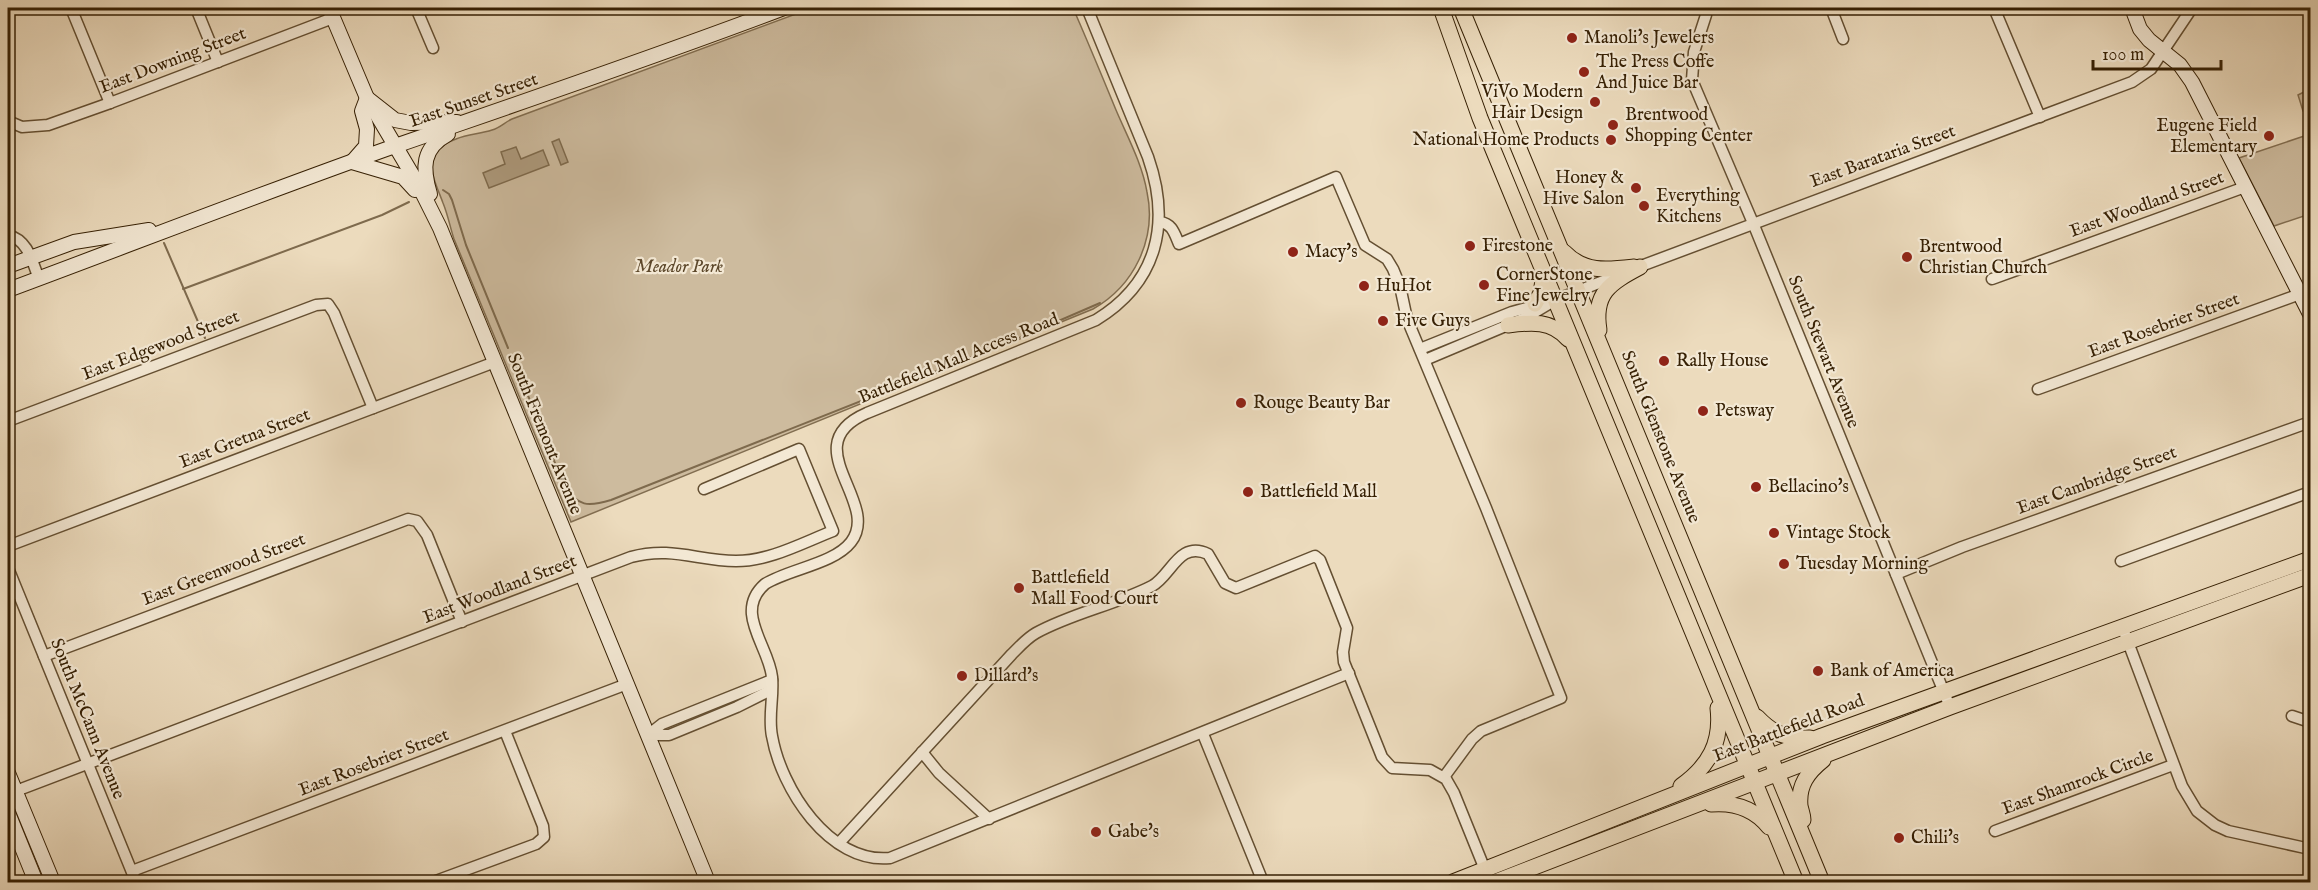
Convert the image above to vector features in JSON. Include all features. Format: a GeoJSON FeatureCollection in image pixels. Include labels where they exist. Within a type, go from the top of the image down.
{"type":"FeatureCollection","features":[{"type":"Feature","properties":{"kind":"main road","name":"East Sunset Street"},"geometry":{"type":"LineString","coordinates":[[8,290],[395,146],[535,99],[784,8]]}},
{"type":"Feature","properties":{"kind":"main road"},"geometry":{"type":"LineString","coordinates":[[1441,8],[1480,118],[1796,882]]}},
{"type":"Feature","properties":{"kind":"main road","name":"South Glenstone Avenue"},"geometry":{"type":"LineString","coordinates":[[1461,8],[1822,882]]}},
{"type":"Feature","properties":{"kind":"main road"},"geometry":{"type":"LineString","coordinates":[[2132,8],[2140,29],[2149,40],[2180,65],[2192,82],[2310,314]]}},
{"type":"Feature","properties":{"kind":"main road","name":"South Fremont Avenue"},"geometry":{"type":"LineString","coordinates":[[331,13],[367,98],[434,215],[708,882]]}},
{"type":"Feature","properties":{"kind":"main road"},"geometry":{"type":"LineString","coordinates":[[434,215],[403,177],[352,162],[366,146],[367,129],[362,111],[367,98],[394,120],[411,123],[468,122]]}},
{"type":"Feature","properties":{"kind":"main road"},"geometry":{"type":"LineString","coordinates":[[434,215],[434,204],[425,179],[428,151],[437,140],[468,122]]}},
{"type":"Feature","properties":{"kind":"main road","name":"East Sunset Street"},"geometry":{"type":"LineString","coordinates":[[8,266],[74,242],[175,226]]}},
{"type":"Feature","properties":{"kind":"main road"},"geometry":{"type":"LineString","coordinates":[[1560,246],[1572,260],[1591,268],[1611,270],[1640,267]]}},
{"type":"Feature","properties":{"kind":"main road"},"geometry":{"type":"LineString","coordinates":[[1606,358],[1598,321],[1601,297],[1610,285],[1640,267]]}},
{"type":"Feature","properties":{"kind":"main road"},"geometry":{"type":"LineString","coordinates":[[1535,304],[1541,293],[1544,274]]}},
{"type":"Feature","properties":{"kind":"main road"},"geometry":{"type":"LineString","coordinates":[[1508,325],[1534,323],[1551,325],[1562,332],[1574,345]]}},
{"type":"Feature","properties":{"kind":"main road","name":"East Battlefield Road"},"geometry":{"type":"LineString","coordinates":[[1495,882],[1950,707],[2310,559]]}},
{"type":"Feature","properties":{"kind":"main road","name":"East Battlefield Road"},"geometry":{"type":"LineString","coordinates":[[1453,882],[1488,876],[1666,797],[1943,692],[2310,575]]}},
{"type":"Feature","properties":{"kind":"main road"},"geometry":{"type":"LineString","coordinates":[[1666,797],[1699,772],[1715,750],[1719,729],[1717,693]]}},
{"type":"Feature","properties":{"kind":"main road"},"geometry":{"type":"LineString","coordinates":[[1752,712],[1765,727],[1781,736],[1798,738],[1822,736]]}},
{"type":"Feature","properties":{"kind":"main road"},"geometry":{"type":"LineString","coordinates":[[1802,835],[1803,815],[1800,805],[1802,786],[1815,767],[1834,752]]}},
{"type":"Feature","properties":{"kind":"main road"},"geometry":{"type":"LineString","coordinates":[[8,773],[11,793],[52,882]]}},
{"type":"Feature","properties":{"kind":"main road"},"geometry":{"type":"LineString","coordinates":[[1696,806],[1724,803],[1744,807],[1764,820],[1778,839]]}},
{"type":"Feature","properties":{"kind":"main road"},"geometry":{"type":"LineString","coordinates":[[8,813],[36,882]]}},
{"type":"Feature","properties":{"kind":"street"},"geometry":{"type":"LineString","coordinates":[[71,8],[110,104]]}},
{"type":"Feature","properties":{"kind":"street"},"geometry":{"type":"LineString","coordinates":[[196,8],[218,62]]}},
{"type":"Feature","properties":{"kind":"street"},"geometry":{"type":"LineString","coordinates":[[416,8],[433,48]]}},
{"type":"Feature","properties":{"kind":"street","name":"Battlefield Mall Access Road"},"geometry":{"type":"LineString","coordinates":[[1087,8],[1152,170],[1158,194],[1160,222],[1153,251],[1141,278],[1121,302],[1104,315],[1068,333],[859,417],[847,426],[838,439],[837,453],[857,512],[858,523],[855,535],[849,545],[834,555],[765,584],[757,592],[753,603],[753,624],[770,669],[772,685],[769,718],[775,753],[789,788],[808,815],[828,836],[871,857],[890,858],[1349,674]]}},
{"type":"Feature","properties":{"kind":"street","name":"South Stewart Avenue"},"geometry":{"type":"LineString","coordinates":[[1705,8],[1706,15],[1694,52],[1692,80],[1753,223],[1950,707]]}},
{"type":"Feature","properties":{"kind":"street"},"geometry":{"type":"LineString","coordinates":[[1831,8],[1843,39]]}},
{"type":"Feature","properties":{"kind":"street"},"geometry":{"type":"LineString","coordinates":[[1994,8],[2040,117]]}},
{"type":"Feature","properties":{"kind":"street","name":"East Barataria Street"},"geometry":{"type":"LineString","coordinates":[[1555,300],[1753,223],[2132,82],[2151,69],[2192,8]]}},
{"type":"Feature","properties":{"kind":"street","name":"East Downing Street"},"geometry":{"type":"LineString","coordinates":[[8,121],[22,127],[48,125],[110,104],[218,62],[331,13]]}},
{"type":"Feature","properties":{"kind":"street"},"geometry":{"type":"LineString","coordinates":[[1160,222],[1171,227],[1179,244],[1336,177],[1365,245],[1387,259],[1393,269],[1400,286],[1407,319],[1486,508],[1561,698],[1481,731],[1472,739],[1445,778]]}},
{"type":"Feature","properties":{"kind":"street","name":"East Woodland Street"},"geometry":{"type":"LineString","coordinates":[[1992,279],[2245,187]]}},
{"type":"Feature","properties":{"kind":"street"},"geometry":{"type":"LineString","coordinates":[[8,235],[22,242],[31,257],[39,279]]}},
{"type":"Feature","properties":{"kind":"street","name":"East Rosebrier Street"},"geometry":{"type":"LineString","coordinates":[[2038,389],[2300,294]]}},
{"type":"Feature","properties":{"kind":"street"},"geometry":{"type":"LineString","coordinates":[[1422,354],[1535,304],[1555,300]]}},
{"type":"Feature","properties":{"kind":"street"},"geometry":{"type":"LineString","coordinates":[[1422,354],[1508,325],[1555,300]]}},
{"type":"Feature","properties":{"kind":"street","name":"East Edgewood Street"},"geometry":{"type":"LineString","coordinates":[[8,421],[316,305],[328,304],[334,313],[373,408]]}},
{"type":"Feature","properties":{"kind":"street","name":"East Gretna Street"},"geometry":{"type":"LineString","coordinates":[[8,546],[495,362]]}},
{"type":"Feature","properties":{"kind":"street","name":"East Cambridge Street"},"geometry":{"type":"LineString","coordinates":[[1896,574],[1962,547],[2310,422]]}},
{"type":"Feature","properties":{"kind":"street","name":"East Woodland Street"},"geometry":{"type":"LineString","coordinates":[[11,793],[631,557],[657,552],[682,553],[724,560],[759,559],[833,531],[799,450],[704,489]]}},
{"type":"Feature","properties":{"kind":"street"},"geometry":{"type":"LineString","coordinates":[[2121,561],[2310,492]]}},
{"type":"Feature","properties":{"kind":"street","name":"East Greenwood Street"},"geometry":{"type":"LineString","coordinates":[[44,656],[408,519],[417,521],[427,535],[462,622]]}},
{"type":"Feature","properties":{"kind":"street"},"geometry":{"type":"LineString","coordinates":[[839,843],[1011,654],[1031,636],[1152,585],[1177,559],[1199,551],[1208,554],[1225,583],[1236,588],[1308,558],[1317,558],[1347,628],[1343,652],[1349,674],[1382,757],[1387,765],[1397,769],[1430,770],[1445,778],[1454,793],[1488,876]]}},
{"type":"Feature","properties":{"kind":"street","name":"South McCann Avenue"},"geometry":{"type":"LineString","coordinates":[[8,568],[136,882]]}},
{"type":"Feature","properties":{"kind":"street"},"geometry":{"type":"LineString","coordinates":[[2125,634],[2187,798],[2203,816],[2228,831],[2310,849]]}},
{"type":"Feature","properties":{"kind":"street","name":"East Rosebrier Street"},"geometry":{"type":"LineString","coordinates":[[132,871],[627,684]]}},
{"type":"Feature","properties":{"kind":"street"},"geometry":{"type":"LineString","coordinates":[[648,735],[669,735],[737,707],[772,685]]}},
{"type":"Feature","properties":{"kind":"street"},"geometry":{"type":"LineString","coordinates":[[648,735],[664,724],[772,685]]}},
{"type":"Feature","properties":{"kind":"street"},"geometry":{"type":"LineString","coordinates":[[737,707],[758,707],[769,718]]}},
{"type":"Feature","properties":{"kind":"street"},"geometry":{"type":"LineString","coordinates":[[2292,716],[2310,722]]}},
{"type":"Feature","properties":{"kind":"street"},"geometry":{"type":"LineString","coordinates":[[434,882],[536,844],[544,837],[543,826],[505,731]]}},
{"type":"Feature","properties":{"kind":"street"},"geometry":{"type":"LineString","coordinates":[[1203,734],[1263,882]]}},
{"type":"Feature","properties":{"kind":"street"},"geometry":{"type":"LineString","coordinates":[[922,752],[939,773],[989,819]]}},
{"type":"Feature","properties":{"kind":"street","name":"East Shamrock Circle"},"geometry":{"type":"LineString","coordinates":[[1995,831],[2173,765]]}},
{"type":"Feature","properties":{"kind":"green space","name":"Meador Park"},"geometry":{"type":"Polygon","coordinates":[[[812,8],[1073,8],[1145,181],[1149,227],[1139,260],[1120,288],[1093,309],[571,522],[454,239],[433,175],[433,158],[444,145],[456,139],[495,129],[512,119],[812,8]]]}},
{"type":"Feature","properties":{"kind":"green space"},"geometry":{"type":"Polygon","coordinates":[[[2310,68],[2310,89],[2304,71],[2310,68]]]}},
{"type":"Feature","properties":{"kind":"green space"},"geometry":{"type":"Polygon","coordinates":[[[2310,89],[2310,115],[2303,111],[2298,95],[2310,89]]]}},
{"type":"Feature","properties":{"kind":"green space"},"geometry":{"type":"Polygon","coordinates":[[[2310,134],[2310,214],[2274,226],[2239,158],[2310,134]]]}},
{"type":"Feature","properties":{"kind":"shaded area"},"geometry":{"type":"Polygon","coordinates":[[[559,139],[568,162],[561,165],[552,142],[559,139]]]}},
{"type":"Feature","properties":{"kind":"shaded area"},"geometry":{"type":"Polygon","coordinates":[[[516,147],[521,159],[543,150],[549,165],[489,188],[483,173],[505,164],[501,152],[516,147]]]}},
{"type":"Feature","properties":{"kind":"waterway"},"geometry":{"type":"LineString","coordinates":[[443,190],[452,200],[466,245],[508,348]]}},
{"type":"Feature","properties":{"kind":"waterway"},"geometry":{"type":"LineString","coordinates":[[183,289],[382,215],[409,202]]}},
{"type":"Feature","properties":{"kind":"waterway"},"geometry":{"type":"LineString","coordinates":[[164,243],[205,338]]}},
{"type":"Feature","properties":{"kind":"waterway"},"geometry":{"type":"LineString","coordinates":[[564,485],[574,498],[584,503],[596,504],[611,500],[1005,344],[1100,303]]}},
{"type":"Feature","properties":{"kind":"waterway"},"geometry":{"type":"LineString","coordinates":[[515,363],[559,473]]}},
{"type":"Feature","properties":{"kind":"place","name":"Manoli's Jewelers"},"geometry":{"type":"Point","coordinates":[1572,38]}},
{"type":"Feature","properties":{"kind":"place","name":"The Press Coffe And Juice Bar"},"geometry":{"type":"Point","coordinates":[1584,72]}},
{"type":"Feature","properties":{"kind":"place","name":"ViVo Modern Hair Design"},"geometry":{"type":"Point","coordinates":[1595,102]}},
{"type":"Feature","properties":{"kind":"place","name":"Brentwood Shopping Center"},"geometry":{"type":"Point","coordinates":[1613,125]}},
{"type":"Feature","properties":{"kind":"place","name":"Eugene Field Elementary"},"geometry":{"type":"Point","coordinates":[2269,136]}},
{"type":"Feature","properties":{"kind":"place","name":"National Home Products"},"geometry":{"type":"Point","coordinates":[1611,140]}},
{"type":"Feature","properties":{"kind":"place","name":"Honey & Hive Salon"},"geometry":{"type":"Point","coordinates":[1636,188]}},
{"type":"Feature","properties":{"kind":"place","name":"Everything Kitchens"},"geometry":{"type":"Point","coordinates":[1644,206]}},
{"type":"Feature","properties":{"kind":"place","name":"Firestone"},"geometry":{"type":"Point","coordinates":[1470,246]}},
{"type":"Feature","properties":{"kind":"place","name":"Macy's"},"geometry":{"type":"Point","coordinates":[1293,252]}},
{"type":"Feature","properties":{"kind":"place","name":"Brentwood Christian Church"},"geometry":{"type":"Point","coordinates":[1907,257]}},
{"type":"Feature","properties":{"kind":"place","name":"CornerStone Fine Jewelry"},"geometry":{"type":"Point","coordinates":[1484,285]}},
{"type":"Feature","properties":{"kind":"place","name":"HuHot"},"geometry":{"type":"Point","coordinates":[1364,286]}},
{"type":"Feature","properties":{"kind":"place","name":"Five Guys"},"geometry":{"type":"Point","coordinates":[1383,321]}},
{"type":"Feature","properties":{"kind":"place","name":"Rally House"},"geometry":{"type":"Point","coordinates":[1664,361]}},
{"type":"Feature","properties":{"kind":"place","name":"Rouge Beauty Bar"},"geometry":{"type":"Point","coordinates":[1241,403]}},
{"type":"Feature","properties":{"kind":"place","name":"Petsway"},"geometry":{"type":"Point","coordinates":[1703,411]}},
{"type":"Feature","properties":{"kind":"place","name":"Bellacino's"},"geometry":{"type":"Point","coordinates":[1756,487]}},
{"type":"Feature","properties":{"kind":"place","name":"Battlefield Mall"},"geometry":{"type":"Point","coordinates":[1248,492]}},
{"type":"Feature","properties":{"kind":"place","name":"Vintage Stock"},"geometry":{"type":"Point","coordinates":[1774,533]}},
{"type":"Feature","properties":{"kind":"place","name":"Tuesday Morning"},"geometry":{"type":"Point","coordinates":[1784,564]}},
{"type":"Feature","properties":{"kind":"place","name":"Battlefield Mall Food Court"},"geometry":{"type":"Point","coordinates":[1019,588]}},
{"type":"Feature","properties":{"kind":"place","name":"Bank of America"},"geometry":{"type":"Point","coordinates":[1818,671]}},
{"type":"Feature","properties":{"kind":"place","name":"Dillard's"},"geometry":{"type":"Point","coordinates":[962,676]}},
{"type":"Feature","properties":{"kind":"place","name":"Gabe's"},"geometry":{"type":"Point","coordinates":[1096,832]}},
{"type":"Feature","properties":{"kind":"place","name":"Chili's"},"geometry":{"type":"Point","coordinates":[1899,838]}}]}
